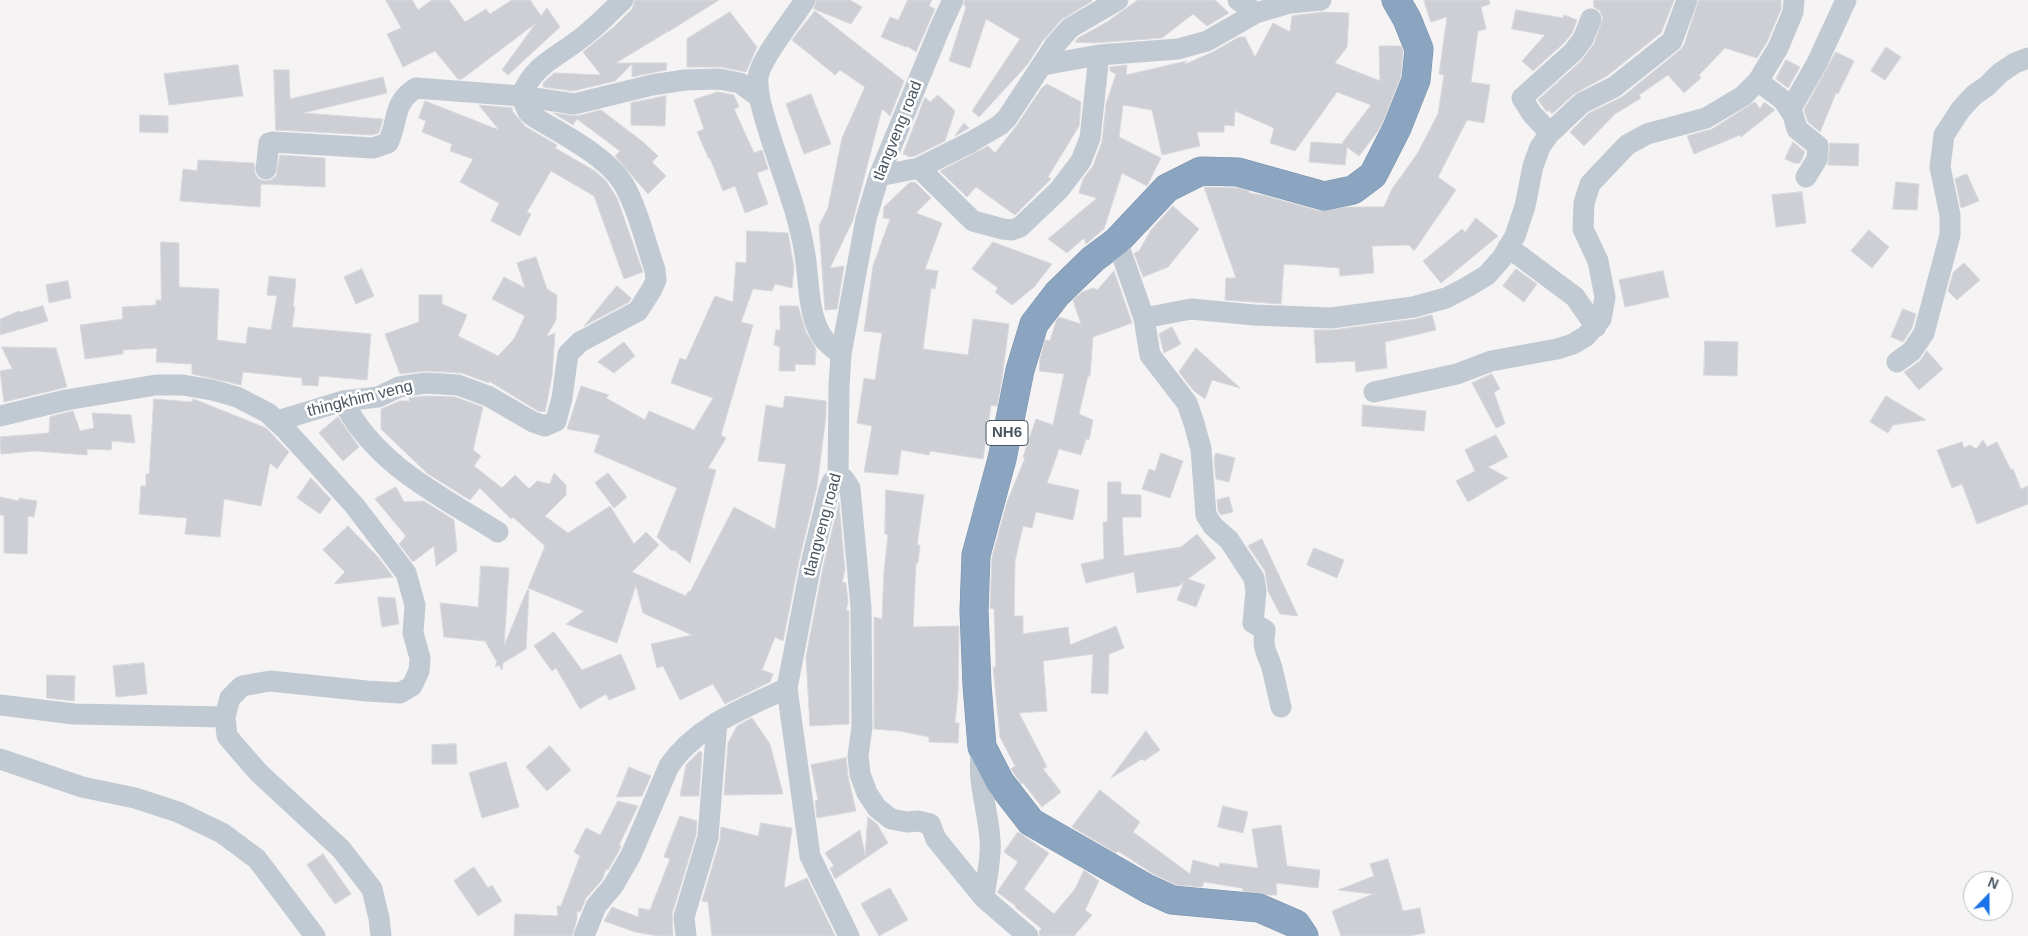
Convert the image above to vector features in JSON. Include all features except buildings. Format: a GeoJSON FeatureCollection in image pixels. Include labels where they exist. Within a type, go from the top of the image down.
{"type":"FeatureCollection","features":[{"type":"Feature","properties":{"kind":"highway","name":"NH6"},"geometry":{"type":"LineString","coordinates":[[1304,936],[1296,924],[1259,908],[1172,900],[1148,889],[1031,822],[1000,782],[982,748],[974,611],[976,554],[1002,459],[1020,370],[1034,324],[1057,294],[1093,259],[1117,241],[1167,188],[1201,171],[1238,172],[1324,196],[1353,190],[1373,175],[1397,128],[1416,80],[1419,49],[1407,19],[1396,0]]}},
{"type":"Feature","properties":{"kind":"street"},"geometry":{"type":"LineString","coordinates":[[521,96],[527,81],[535,72],[585,36],[622,0]]}},
{"type":"Feature","properties":{"kind":"street"},"geometry":{"type":"LineString","coordinates":[[806,0],[767,56],[758,76],[759,97],[777,159],[792,201],[804,248],[811,308],[817,327],[825,343],[841,354]]}},
{"type":"Feature","properties":{"kind":"street","name":"tlangveng road"},"geometry":{"type":"LineString","coordinates":[[849,936],[810,856],[787,688],[811,564],[828,490],[838,476],[841,354],[866,218],[879,176],[940,28],[954,0]]}},
{"type":"Feature","properties":{"kind":"street"},"geometry":{"type":"LineString","coordinates":[[879,176],[919,168],[972,142],[1000,125],[1007,118],[1055,45],[1070,28],[1118,0]]}},
{"type":"Feature","properties":{"kind":"street"},"geometry":{"type":"LineString","coordinates":[[1238,0],[1256,13]]}},
{"type":"Feature","properties":{"kind":"street"},"geometry":{"type":"LineString","coordinates":[[1043,65],[1099,55],[1178,50],[1208,41],[1256,13],[1290,3],[1320,0]]}},
{"type":"Feature","properties":{"kind":"street"},"geometry":{"type":"LineString","coordinates":[[1144,318],[1191,309],[1254,315],[1331,318],[1413,307],[1446,298],[1470,286],[1487,275],[1515,236],[1526,206],[1532,166],[1540,147],[1550,133],[1582,103],[1614,87],[1672,42],[1687,0]]}},
{"type":"Feature","properties":{"kind":"street"},"geometry":{"type":"LineString","coordinates":[[1374,392],[1457,374],[1491,362],[1573,344],[1596,327],[1601,319],[1605,297],[1598,261],[1583,230],[1584,203],[1590,184],[1627,145],[1647,134],[1706,118],[1743,96],[1758,81],[1778,48],[1793,12],[1794,0]]}},
{"type":"Feature","properties":{"kind":"street"},"geometry":{"type":"LineString","coordinates":[[1790,110],[1817,63],[1846,0]]}},
{"type":"Feature","properties":{"kind":"street"},"geometry":{"type":"LineString","coordinates":[[1550,133],[1532,114],[1522,98],[1573,52],[1583,39],[1592,19]]}},
{"type":"Feature","properties":{"kind":"street"},"geometry":{"type":"LineString","coordinates":[[919,168],[973,221],[1003,229],[1012,230],[1020,227],[1059,190],[1081,161],[1090,138],[1099,55]]}},
{"type":"Feature","properties":{"kind":"street"},"geometry":{"type":"LineString","coordinates":[[1896,362],[1912,351],[1924,333],[1950,235],[1950,215],[1940,167],[1944,135],[1961,109],[1974,95],[1987,86],[2000,72],[2028,58]]}},
{"type":"Feature","properties":{"kind":"street"},"geometry":{"type":"LineString","coordinates":[[266,169],[267,147],[269,143],[273,142],[373,148],[388,142],[399,105],[406,94],[416,88],[521,96],[574,104],[652,85],[685,80],[719,79],[740,83],[759,97]]}},
{"type":"Feature","properties":{"kind":"street"},"geometry":{"type":"LineString","coordinates":[[1758,81],[1783,100],[1790,110],[1797,129],[1818,146],[1817,159],[1806,177]]}},
{"type":"Feature","properties":{"kind":"street","name":"thingkhim veng"},"geometry":{"type":"LineString","coordinates":[[276,422],[343,401],[378,398],[398,387],[426,383],[458,386],[488,396],[533,422],[545,426],[556,421],[568,354],[580,342],[638,311],[652,290],[656,280],[655,270],[622,182],[598,157],[528,112],[521,96]]}},
{"type":"Feature","properties":{"kind":"street"},"geometry":{"type":"LineString","coordinates":[[1117,241],[1144,318],[1150,355],[1188,403],[1201,449],[1206,515],[1213,526],[1229,540],[1254,578],[1256,592],[1253,623],[1265,630],[1263,644],[1271,666],[1281,707]]}},
{"type":"Feature","properties":{"kind":"street"},"geometry":{"type":"LineString","coordinates":[[1508,247],[1575,297],[1596,327]]}},
{"type":"Feature","properties":{"kind":"street"},"geometry":{"type":"LineString","coordinates":[[0,416],[66,400],[156,386],[183,385],[236,396],[268,413],[354,505],[406,573],[415,605],[413,633],[420,658],[419,671],[412,686],[400,693],[270,681],[242,686],[230,698],[226,717],[227,736],[238,750],[259,773],[342,849],[372,889],[381,936]]}},
{"type":"Feature","properties":{"kind":"street"},"geometry":{"type":"LineString","coordinates":[[343,401],[351,416],[370,442],[402,472],[498,532]]}},
{"type":"Feature","properties":{"kind":"street"},"geometry":{"type":"LineString","coordinates":[[838,476],[844,479],[850,488],[861,606],[862,727],[858,756],[860,774],[867,792],[877,808],[891,819],[930,824],[936,839],[984,898],[1028,936]]}},
{"type":"Feature","properties":{"kind":"street"},"geometry":{"type":"LineString","coordinates":[[584,936],[596,906],[613,886],[631,855],[669,766],[683,748],[717,722],[787,688]]}},
{"type":"Feature","properties":{"kind":"street"},"geometry":{"type":"LineString","coordinates":[[0,705],[74,714],[226,717]]}},
{"type":"Feature","properties":{"kind":"street"},"geometry":{"type":"LineString","coordinates":[[686,936],[684,916],[708,837],[717,722]]}},
{"type":"Feature","properties":{"kind":"street"},"geometry":{"type":"LineString","coordinates":[[982,748],[980,762],[981,791],[991,841],[984,898]]}},
{"type":"Feature","properties":{"kind":"street"},"geometry":{"type":"LineString","coordinates":[[0,760],[82,787],[135,798],[178,812],[222,833],[257,858],[315,936]]}}]}
